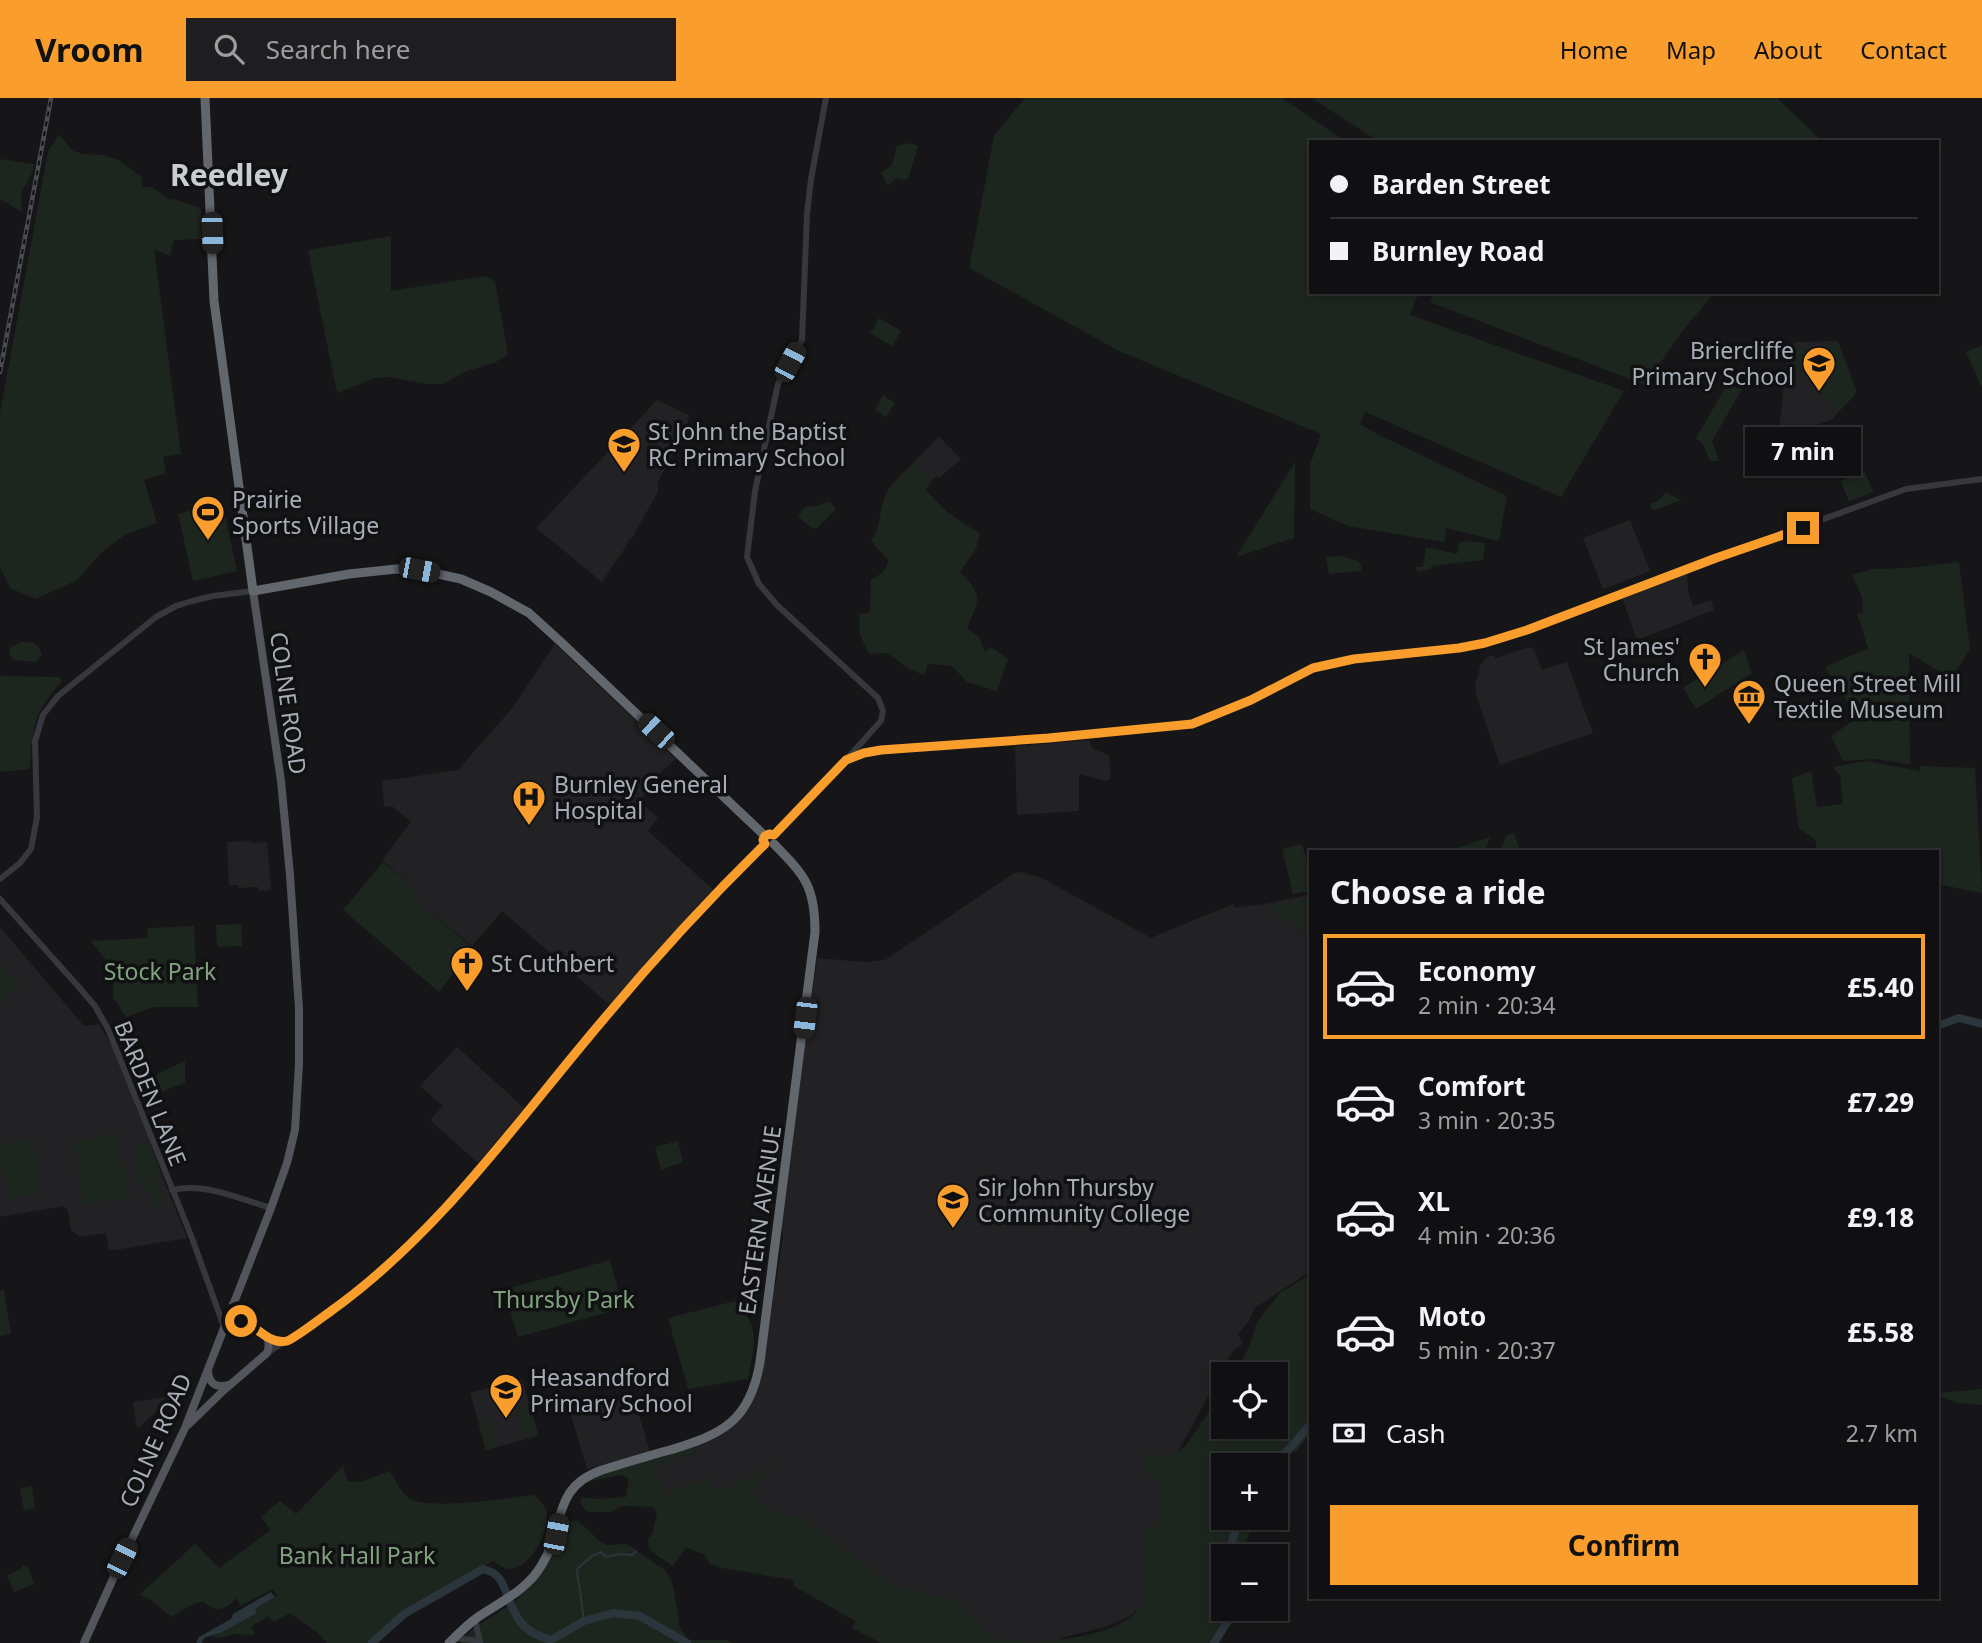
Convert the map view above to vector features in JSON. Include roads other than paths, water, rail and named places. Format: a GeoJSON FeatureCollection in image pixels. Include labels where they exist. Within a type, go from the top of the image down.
{"type":"FeatureCollection","features":[{"type":"Feature","properties":{"kind":"highway","name":"COLNE ROAD"},"geometry":{"type":"LineString","coordinates":[[205,98],[214,301],[253,591]]}},
{"type":"Feature","properties":{"kind":"highway","name":"EASTERN AVENUE"},"geometry":{"type":"LineString","coordinates":[[253,591],[327,577],[396,569],[419,570],[461,579],[491,592],[529,613],[564,644],[802,873],[811,892],[815,932],[755,1388],[742,1410],[728,1426],[718,1432],[699,1441],[593,1473],[579,1481],[566,1497],[552,1548],[536,1574],[515,1594],[475,1619]]}},
{"type":"Feature","properties":{"kind":"highway"},"geometry":{"type":"LineString","coordinates":[[452,1641],[475,1619]]}},
{"type":"Feature","properties":{"kind":"main road","name":"COLNE ROAD"},"geometry":{"type":"LineString","coordinates":[[84,1643],[185,1427],[271,1208],[295,1130],[299,1009],[283,789],[253,591]]}},
{"type":"Feature","properties":{"kind":"main road"},"geometry":{"type":"LineString","coordinates":[[185,1427],[267,1353],[270,1345],[267,1336],[245,1321],[233,1304]]}},
{"type":"Feature","properties":{"kind":"main road"},"geometry":{"type":"LineString","coordinates":[[224,1327],[236,1321],[245,1321]]}},
{"type":"Feature","properties":{"kind":"main road"},"geometry":{"type":"LineString","coordinates":[[208,1370],[208,1378],[214,1386],[229,1385]]}},
{"type":"Feature","properties":{"kind":"street"},"geometry":{"type":"LineString","coordinates":[[267,1353],[337,1307],[381,1273],[439,1214],[515,1129],[622,998],[693,918],[881,721],[882,708],[878,698],[777,605],[759,584],[747,557],[755,491],[772,407],[778,384],[802,340],[807,214],[826,98]]}},
{"type":"Feature","properties":{"kind":"street"},"geometry":{"type":"LineString","coordinates":[[846,760],[881,750],[1180,727],[1221,714],[1313,668],[1332,663],[1485,643],[1906,489],[1982,479]]}},
{"type":"Feature","properties":{"kind":"street"},"geometry":{"type":"LineString","coordinates":[[0,879],[20,863],[31,849],[37,817],[35,741],[43,715],[58,696],[156,617],[176,606],[213,596],[253,591]]}},
{"type":"Feature","properties":{"kind":"street"},"geometry":{"type":"LineString","coordinates":[[860,743],[864,753]]}},
{"type":"Feature","properties":{"kind":"street","name":"BARDEN LANE"},"geometry":{"type":"LineString","coordinates":[[0,899],[95,1006],[108,1029],[224,1327]]}},
{"type":"Feature","properties":{"kind":"street"},"geometry":{"type":"LineString","coordinates":[[172,1190],[185,1187],[213,1191],[271,1208]]}},
{"type":"Feature","properties":{"kind":"street"},"geometry":{"type":"LineString","coordinates":[[267,1336],[277,1341],[288,1341]]}},
{"type":"Feature","properties":{"kind":"street"},"geometry":{"type":"LineString","coordinates":[[452,1641],[480,1642],[475,1619]]}},
{"type":"Feature","properties":{"kind":"waterway"},"geometry":{"type":"LineString","coordinates":[[1939,1025],[1959,1018],[1982,1024]]}},
{"type":"Feature","properties":{"kind":"waterway"},"geometry":{"type":"LineString","coordinates":[[1286,1453],[1309,1426]]}},
{"type":"Feature","properties":{"kind":"waterway"},"geometry":{"type":"LineString","coordinates":[[1231,1544],[1236,1530]]}},
{"type":"Feature","properties":{"kind":"waterway"},"geometry":{"type":"LineString","coordinates":[[578,1581],[577,1569],[592,1556],[601,1552],[606,1557],[632,1555],[636,1551]]}},
{"type":"Feature","properties":{"kind":"waterway"},"geometry":{"type":"LineString","coordinates":[[372,1643],[404,1614],[483,1569],[493,1573],[504,1586],[521,1623],[541,1637],[551,1640],[584,1621],[613,1613],[640,1616],[687,1643]]}},
{"type":"Feature","properties":{"kind":"waterway"},"geometry":{"type":"LineString","coordinates":[[579,1583],[584,1621]]}},
{"type":"Feature","properties":{"kind":"waterway"},"geometry":{"type":"LineString","coordinates":[[1214,1643],[1228,1621]]}},
{"type":"Feature","properties":{"kind":"railway"},"geometry":{"type":"LineString","coordinates":[[0,372],[51,98]]}},
{"type":"Feature","properties":{"kind":"place","name":"Briercliffe Primary School"},"geometry":{"type":"Point","coordinates":[1819,393]}},
{"type":"Feature","properties":{"kind":"place","name":"St John the Baptist RC Primary School"},"geometry":{"type":"Point","coordinates":[624,474]}},
{"type":"Feature","properties":{"kind":"place","name":"Prairie Sports Village"},"geometry":{"type":"Point","coordinates":[208,542]}},
{"type":"Feature","properties":{"kind":"place","name":"St James' Church"},"geometry":{"type":"Point","coordinates":[1705,689]}},
{"type":"Feature","properties":{"kind":"place","name":"Queen Street Mill Textile Museum"},"geometry":{"type":"Point","coordinates":[1749,726]}},
{"type":"Feature","properties":{"kind":"place","name":"Burnley General Hospital"},"geometry":{"type":"Point","coordinates":[529,827]}},
{"type":"Feature","properties":{"kind":"place","name":"St Cuthbert"},"geometry":{"type":"Point","coordinates":[467,993]}},
{"type":"Feature","properties":{"kind":"place","name":"Sir John Thursby Community College"},"geometry":{"type":"Point","coordinates":[953,1230]}},
{"type":"Feature","properties":{"kind":"place","name":"Heasandford Primary School"},"geometry":{"type":"Point","coordinates":[506,1420]}},
{"type":"Feature","properties":{"kind":"district","name":"Reedley"},"geometry":{"type":"Point","coordinates":[229,174]}},
{"type":"Feature","properties":{"kind":"park label","name":"Stock Park"},"geometry":{"type":"Point","coordinates":[160,971]}},
{"type":"Feature","properties":{"kind":"park label","name":"Thursby Park"},"geometry":{"type":"Point","coordinates":[564,1299]}},
{"type":"Feature","properties":{"kind":"park label","name":"Bank Hall Park"},"geometry":{"type":"Point","coordinates":[357,1555]}}]}
